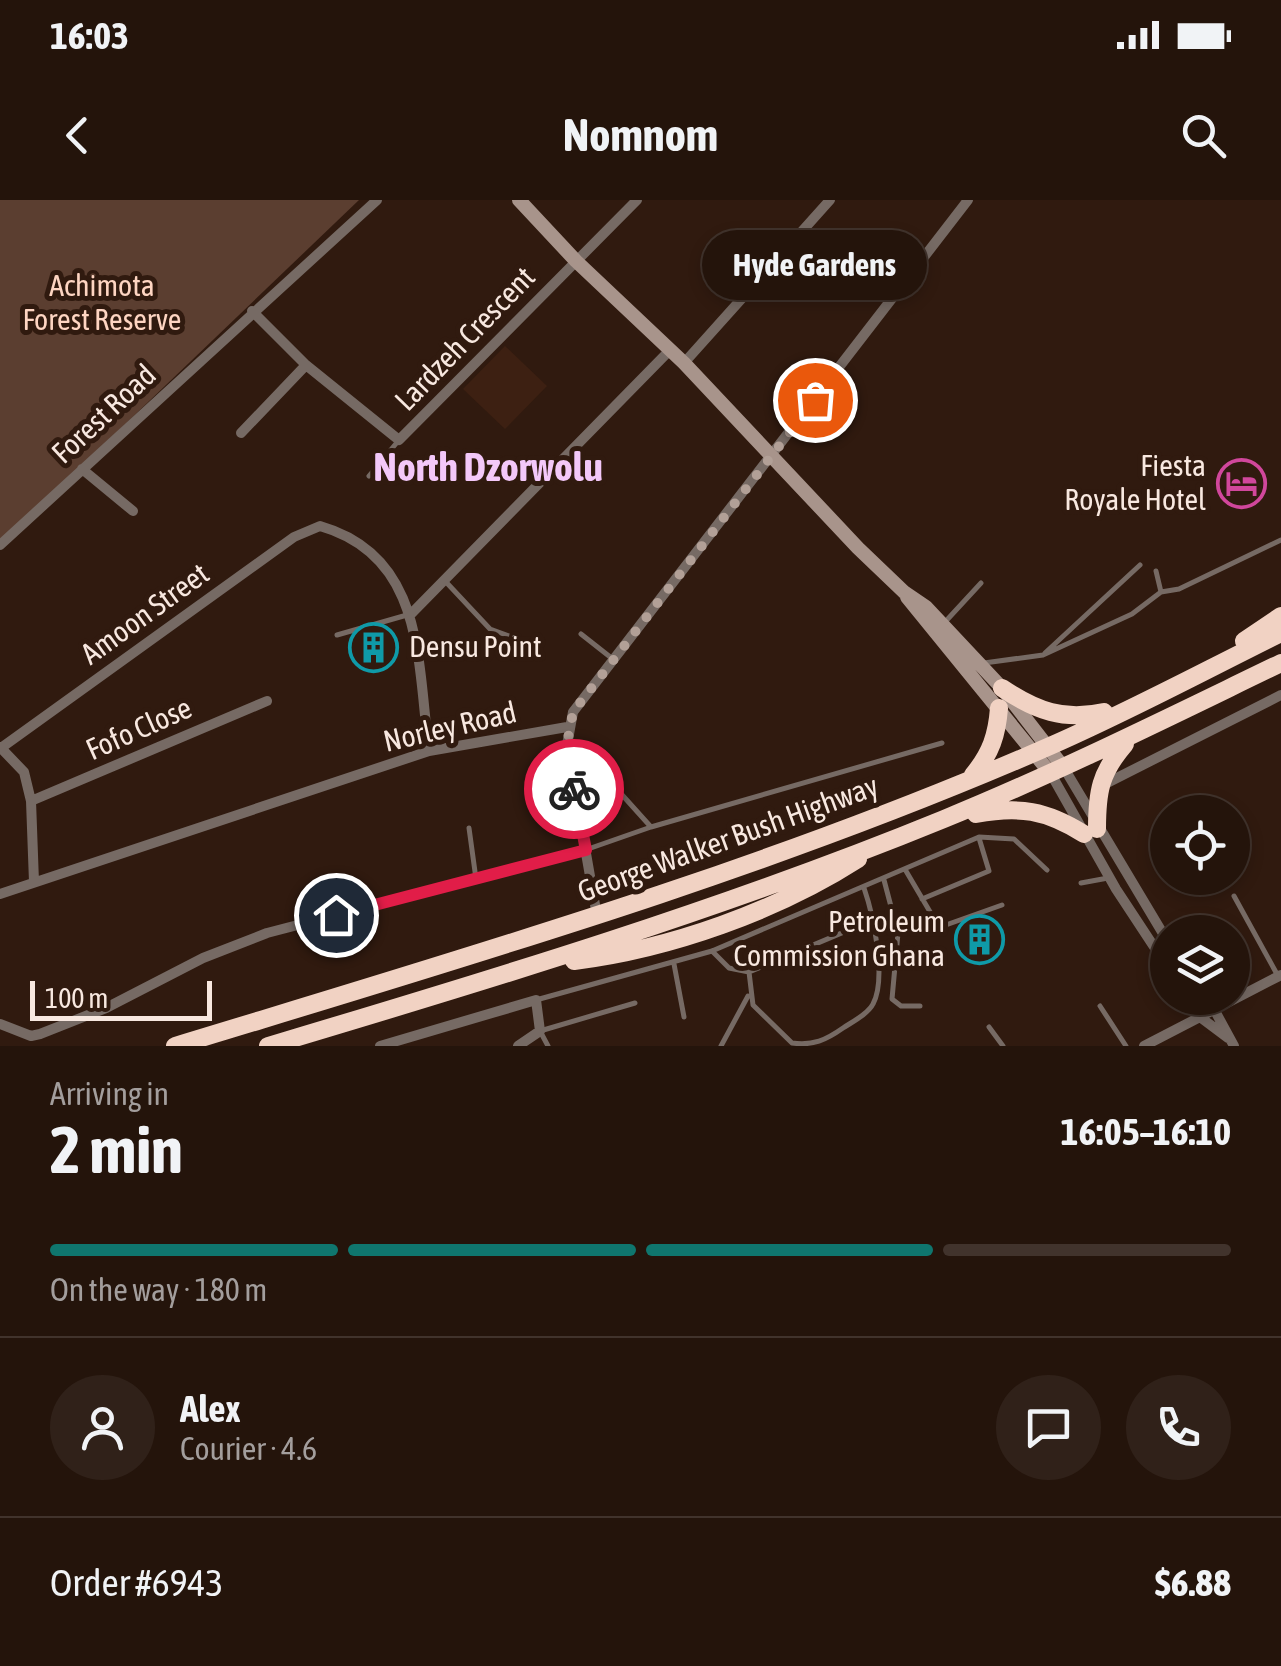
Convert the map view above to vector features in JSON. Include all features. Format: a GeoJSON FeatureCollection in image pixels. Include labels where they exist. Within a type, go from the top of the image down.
{"type":"FeatureCollection","features":[{"type":"Feature","properties":{"kind":"highway"},"geometry":{"type":"LineString","coordinates":[[1203,672],[1281,616]]}},
{"type":"Feature","properties":{"kind":"highway","name":"George Walker Bush Highway"},"geometry":{"type":"LineString","coordinates":[[175,1046],[597,917],[802,845],[1044,749],[1281,633]]}},
{"type":"Feature","properties":{"kind":"highway","name":"George Walker Bush Highway"},"geometry":{"type":"LineString","coordinates":[[268,1046],[534,966],[615,956],[731,920],[819,883],[889,840],[1057,771],[1281,663]]}},
{"type":"Feature","properties":{"kind":"highway"},"geometry":{"type":"LineString","coordinates":[[1002,688],[1038,710],[1062,716],[1139,704]]}},
{"type":"Feature","properties":{"kind":"highway"},"geometry":{"type":"LineString","coordinates":[[973,775],[988,758],[997,734],[999,708]]}},
{"type":"Feature","properties":{"kind":"highway"},"geometry":{"type":"LineString","coordinates":[[941,820],[1008,808],[1036,810],[1090,832],[1104,768],[1132,736]]}},
{"type":"Feature","properties":{"kind":"main road"},"geometry":{"type":"LineString","coordinates":[[519,200],[576,261],[684,363],[904,592],[999,708],[1044,749]]}},
{"type":"Feature","properties":{"kind":"main road"},"geometry":{"type":"LineString","coordinates":[[904,592],[942,624],[1002,688],[1057,771]]}},
{"type":"Feature","properties":{"kind":"street","name":"Forest Road"},"geometry":{"type":"LineString","coordinates":[[0,546],[377,200]]}},
{"type":"Feature","properties":{"kind":"street","name":"Lardzeh Crescent"},"geometry":{"type":"LineString","coordinates":[[252,311],[306,365],[399,440],[637,200]]}},
{"type":"Feature","properties":{"kind":"street"},"geometry":{"type":"LineString","coordinates":[[684,363],[830,200]]}},
{"type":"Feature","properties":{"kind":"street"},"geometry":{"type":"LineString","coordinates":[[597,917],[570,762],[568,727],[573,712],[968,200]]}},
{"type":"Feature","properties":{"kind":"street"},"geometry":{"type":"LineString","coordinates":[[429,752],[411,614],[670,350]]}},
{"type":"Feature","properties":{"kind":"street"},"geometry":{"type":"LineString","coordinates":[[242,433],[306,365]]}},
{"type":"Feature","properties":{"kind":"street"},"geometry":{"type":"LineString","coordinates":[[82,470],[133,511]]}},
{"type":"Feature","properties":{"kind":"street","name":"Amoon Street"},"geometry":{"type":"LineString","coordinates":[[1,748],[294,537],[320,526],[347,534],[388,568],[402,587],[411,614]]}},
{"type":"Feature","properties":{"kind":"street"},"geometry":{"type":"LineString","coordinates":[[1097,788],[1281,694]]}},
{"type":"Feature","properties":{"kind":"street","name":"Fofo Close"},"geometry":{"type":"LineString","coordinates":[[31,801],[267,701]]}},
{"type":"Feature","properties":{"kind":"street","name":"Norley Road"},"geometry":{"type":"LineString","coordinates":[[0,894],[429,752],[568,727]]}},
{"type":"Feature","properties":{"kind":"street"},"geometry":{"type":"LineString","coordinates":[[1,748],[24,772],[31,801],[34,882]]}},
{"type":"Feature","properties":{"kind":"street"},"geometry":{"type":"LineString","coordinates":[[1057,771],[1090,832],[1109,878],[1150,941]]}},
{"type":"Feature","properties":{"kind":"street"},"geometry":{"type":"LineString","coordinates":[[1090,832],[1150,917]]}},
{"type":"Feature","properties":{"kind":"street"},"geometry":{"type":"LineString","coordinates":[[0,1024],[31,1036],[40,1034],[106,1008],[202,958],[266,933],[586,850]]}},
{"type":"Feature","properties":{"kind":"street"},"geometry":{"type":"LineString","coordinates":[[1250,990],[1280,975]]}},
{"type":"Feature","properties":{"kind":"street"},"geometry":{"type":"LineString","coordinates":[[380,1046],[406,1042],[536,1000],[540,1031],[518,1046]]}},
{"type":"Feature","properties":{"kind":"street"},"geometry":{"type":"LineString","coordinates":[[1144,1046],[1204,1015]]}},
{"type":"Feature","properties":{"kind":"street"},"geometry":{"type":"LineString","coordinates":[[1219,1015],[1231,1042]]}},
{"type":"Feature","properties":{"kind":"street"},"geometry":{"type":"LineString","coordinates":[[1200,1017],[1231,1042]]}},
{"type":"Feature","properties":{"kind":"lane"},"geometry":{"type":"LineString","coordinates":[[369,476],[399,440]]}},
{"type":"Feature","properties":{"kind":"lane"},"geometry":{"type":"LineString","coordinates":[[979,664],[1002,657],[1043,655],[1132,614],[1162,592],[1206,577],[1281,540]]}},
{"type":"Feature","properties":{"kind":"lane"},"geometry":{"type":"LineString","coordinates":[[1043,655],[1140,565]]}},
{"type":"Feature","properties":{"kind":"lane"},"geometry":{"type":"LineString","coordinates":[[1156,571],[1162,592]]}},
{"type":"Feature","properties":{"kind":"lane"},"geometry":{"type":"LineString","coordinates":[[444,580],[490,628],[525,642]]}},
{"type":"Feature","properties":{"kind":"lane"},"geometry":{"type":"LineString","coordinates":[[942,624],[982,583]]}},
{"type":"Feature","properties":{"kind":"lane"},"geometry":{"type":"LineString","coordinates":[[337,635],[411,614]]}},
{"type":"Feature","properties":{"kind":"lane"},"geometry":{"type":"LineString","coordinates":[[582,634],[614,660]]}},
{"type":"Feature","properties":{"kind":"lane"},"geometry":{"type":"LineString","coordinates":[[586,850],[652,827],[942,743]]}},
{"type":"Feature","properties":{"kind":"lane"},"geometry":{"type":"LineString","coordinates":[[570,762],[584,760],[597,767],[652,827]]}},
{"type":"Feature","properties":{"kind":"lane"},"geometry":{"type":"LineString","coordinates":[[536,780],[562,823],[580,823]]}},
{"type":"Feature","properties":{"kind":"lane"},"geometry":{"type":"LineString","coordinates":[[470,828],[476,879]]}},
{"type":"Feature","properties":{"kind":"lane"},"geometry":{"type":"LineString","coordinates":[[922,899],[989,871],[979,838]]}},
{"type":"Feature","properties":{"kind":"lane"},"geometry":{"type":"LineString","coordinates":[[536,1000],[712,952],[979,838],[1014,839],[1047,870]]}},
{"type":"Feature","properties":{"kind":"lane"},"geometry":{"type":"LineString","coordinates":[[906,871],[936,922],[943,926],[1002,904]]}},
{"type":"Feature","properties":{"kind":"lane"},"geometry":{"type":"LineString","coordinates":[[1082,883],[1109,878]]}},
{"type":"Feature","properties":{"kind":"lane"},"geometry":{"type":"LineString","coordinates":[[884,880],[898,933],[890,993],[901,1006],[920,1006]]}},
{"type":"Feature","properties":{"kind":"lane"},"geometry":{"type":"LineString","coordinates":[[749,972],[750,994],[758,1012],[792,1043],[803,1045],[828,1039],[874,1001],[875,919],[864,888]]}},
{"type":"Feature","properties":{"kind":"lane"},"geometry":{"type":"LineString","coordinates":[[1234,896],[1280,975]]}},
{"type":"Feature","properties":{"kind":"lane"},"geometry":{"type":"LineString","coordinates":[[712,952],[729,968],[749,972],[875,919]]}},
{"type":"Feature","properties":{"kind":"lane"},"geometry":{"type":"LineString","coordinates":[[674,964],[684,1017]]}},
{"type":"Feature","properties":{"kind":"lane"},"geometry":{"type":"LineString","coordinates":[[721,1046],[750,994]]}},
{"type":"Feature","properties":{"kind":"lane"},"geometry":{"type":"LineString","coordinates":[[548,1046],[540,1031],[635,1003]]}},
{"type":"Feature","properties":{"kind":"lane"},"geometry":{"type":"LineString","coordinates":[[1100,1006],[1126,1046]]}},
{"type":"Feature","properties":{"kind":"lane"},"geometry":{"type":"LineString","coordinates":[[989,1027],[1003,1046]]}},
{"type":"Feature","properties":{"kind":"shaded area"},"geometry":{"type":"Polygon","coordinates":[[[505,346],[547,386],[505,429],[463,389],[505,346]]]}},
{"type":"Feature","properties":{"kind":"green space","name":"Achimota Forest Reserve"},"geometry":{"type":"Polygon","coordinates":[[[0,200],[359,200],[0,544],[0,200]]]}},
{"type":"Feature","properties":{"kind":"way so far"},"geometry":{"type":"LineString","coordinates":[[574,789],[567,744],[573,712],[815,400]]}},
{"type":"Feature","properties":{"kind":"place","name":"Hyde Gardens"},"geometry":{"type":"Point","coordinates":[815,400]}},
{"type":"Feature","properties":{"kind":"place","name":"Fiesta Royale Hotel"},"geometry":{"type":"Point","coordinates":[1241,483]}},
{"type":"Feature","properties":{"kind":"place","name":"Densu Point"},"geometry":{"type":"Point","coordinates":[374,647]}},
{"type":"Feature","properties":{"kind":"place","name":"Petroleum Commission Ghana"},"geometry":{"type":"Point","coordinates":[980,939]}},
{"type":"Feature","properties":{"kind":"district","name":"North Dzorwolu"},"geometry":{"type":"Point","coordinates":[488,467]}},
{"type":"Feature","properties":{"kind":"route"},"geometry":{"type":"LineString","coordinates":[[336,915],[586,850],[574,789]]}}]}
